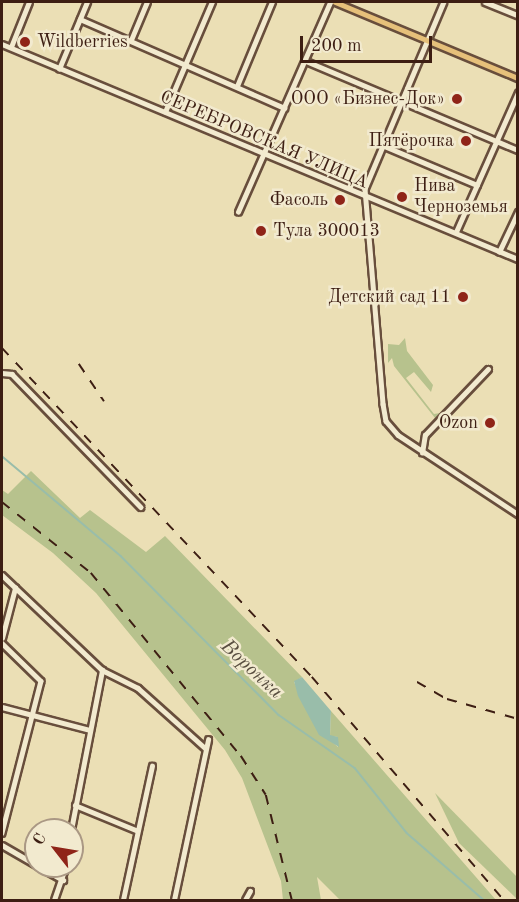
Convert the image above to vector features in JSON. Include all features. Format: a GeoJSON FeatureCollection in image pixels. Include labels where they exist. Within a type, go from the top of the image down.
{"type":"FeatureCollection","features":[{"type":"Feature","properties":{"kind":"main road"},"geometry":{"type":"LineString","coordinates":[[335,2],[518,78]]}},
{"type":"Feature","properties":{"kind":"street"},"geometry":{"type":"LineString","coordinates":[[11,47],[29,2]]}},
{"type":"Feature","properties":{"kind":"street"},"geometry":{"type":"LineString","coordinates":[[59,69],[87,2]]}},
{"type":"Feature","properties":{"kind":"street"},"geometry":{"type":"LineString","coordinates":[[131,40],[147,2]]}},
{"type":"Feature","properties":{"kind":"street"},"geometry":{"type":"LineString","coordinates":[[165,112],[212,2]]}},
{"type":"Feature","properties":{"kind":"street"},"geometry":{"type":"LineString","coordinates":[[237,86],[272,2]]}},
{"type":"Feature","properties":{"kind":"street"},"geometry":{"type":"LineString","coordinates":[[238,212],[266,155],[330,2]]}},
{"type":"Feature","properties":{"kind":"street"},"geometry":{"type":"LineString","coordinates":[[444,2],[400,100],[364,196],[386,421],[422,453],[518,514]]}},
{"type":"Feature","properties":{"kind":"street"},"geometry":{"type":"LineString","coordinates":[[485,2],[518,15]]}},
{"type":"Feature","properties":{"kind":"street"},"geometry":{"type":"LineString","coordinates":[[80,19],[186,63],[285,108]]}},
{"type":"Feature","properties":{"kind":"street","name":"СЕРЕБРОВСКАЯ УЛИЦА"},"geometry":{"type":"LineString","coordinates":[[2,44],[518,259]]}},
{"type":"Feature","properties":{"kind":"street"},"geometry":{"type":"LineString","coordinates":[[306,61],[518,150]]}},
{"type":"Feature","properties":{"kind":"street"},"geometry":{"type":"LineString","coordinates":[[456,232],[518,93]]}},
{"type":"Feature","properties":{"kind":"street"},"geometry":{"type":"LineString","coordinates":[[382,145],[477,184]]}},
{"type":"Feature","properties":{"kind":"street"},"geometry":{"type":"LineString","coordinates":[[500,252],[518,212]]}},
{"type":"Feature","properties":{"kind":"street"},"geometry":{"type":"LineString","coordinates":[[422,453],[425,435],[488,369]]}},
{"type":"Feature","properties":{"kind":"street"},"geometry":{"type":"LineString","coordinates":[[2,373],[12,374],[141,507]]}},
{"type":"Feature","properties":{"kind":"street"},"geometry":{"type":"LineString","coordinates":[[2,575],[102,670],[138,688],[205,748]]}},
{"type":"Feature","properties":{"kind":"street"},"geometry":{"type":"LineString","coordinates":[[2,638],[15,588]]}},
{"type":"Feature","properties":{"kind":"street"},"geometry":{"type":"LineString","coordinates":[[2,643],[41,680],[2,833]]}},
{"type":"Feature","properties":{"kind":"street"},"geometry":{"type":"LineString","coordinates":[[73,818],[102,670]]}},
{"type":"Feature","properties":{"kind":"street"},"geometry":{"type":"LineString","coordinates":[[2,706],[90,730]]}},
{"type":"Feature","properties":{"kind":"street"},"geometry":{"type":"LineString","coordinates":[[174,900],[208,740]]}},
{"type":"Feature","properties":{"kind":"street"},"geometry":{"type":"LineString","coordinates":[[123,900],[136,830],[152,766]]}},
{"type":"Feature","properties":{"kind":"street"},"geometry":{"type":"LineString","coordinates":[[75,805],[136,830]]}},
{"type":"Feature","properties":{"kind":"street"},"geometry":{"type":"LineString","coordinates":[[2,846],[24,859]]}},
{"type":"Feature","properties":{"kind":"street"},"geometry":{"type":"LineString","coordinates":[[54,900],[63,880],[59,878]]}},
{"type":"Feature","properties":{"kind":"street"},"geometry":{"type":"LineString","coordinates":[[245,900],[250,891]]}},
{"type":"Feature","properties":{"kind":"green space"},"geometry":{"type":"Polygon","coordinates":[[[405,338],[407,351],[433,385],[431,392],[414,372],[406,378],[434,414],[440,413],[435,418],[394,366],[392,358],[388,363],[388,344],[399,345],[405,338]]]}},
{"type":"Feature","properties":{"kind":"green space"},"geometry":{"type":"Polygon","coordinates":[[[31,471],[80,518],[90,510],[146,552],[165,536],[302,677],[294,682],[317,729],[338,747],[338,737],[330,736],[331,711],[496,900],[340,900],[317,877],[321,900],[283,900],[281,881],[242,778],[225,750],[96,593],[53,553],[2,515],[2,490],[8,494],[31,471]]]}},
{"type":"Feature","properties":{"kind":"green space"},"geometry":{"type":"Polygon","coordinates":[[[435,793],[517,877],[517,899],[459,843],[435,793]]]}},
{"type":"Feature","properties":{"kind":"shaded area"},"geometry":{"type":"Polygon","coordinates":[[[302,677],[331,711],[330,735],[338,737],[339,747],[319,735],[298,696],[294,681],[302,677]]]}},
{"type":"Feature","properties":{"kind":"waterway","name":"Воронка"},"geometry":{"type":"LineString","coordinates":[[2,456],[121,556],[279,715],[355,768],[407,833],[484,900]]}},
{"type":"Feature","properties":{"kind":"railway"},"geometry":{"type":"LineString","coordinates":[[2,348],[312,677],[504,900]]}},
{"type":"Feature","properties":{"kind":"railway"},"geometry":{"type":"LineString","coordinates":[[79,364],[104,401]]}},
{"type":"Feature","properties":{"kind":"railway"},"geometry":{"type":"LineString","coordinates":[[2,502],[91,573],[241,756],[266,795],[292,900]]}},
{"type":"Feature","properties":{"kind":"railway"},"geometry":{"type":"LineString","coordinates":[[417,682],[447,699],[518,719]]}},
{"type":"Feature","properties":{"kind":"place","name":"Wildberries"},"geometry":{"type":"Point","coordinates":[25,42]}},
{"type":"Feature","properties":{"kind":"place","name":"ООО «Бизнес-Док»"},"geometry":{"type":"Point","coordinates":[457,99]}},
{"type":"Feature","properties":{"kind":"place","name":"Пятёрочка"},"geometry":{"type":"Point","coordinates":[466,141]}},
{"type":"Feature","properties":{"kind":"place","name":"Нива Черноземья"},"geometry":{"type":"Point","coordinates":[402,197]}},
{"type":"Feature","properties":{"kind":"place","name":"Фасоль"},"geometry":{"type":"Point","coordinates":[340,200]}},
{"type":"Feature","properties":{"kind":"place","name":"Тула 300013"},"geometry":{"type":"Point","coordinates":[261,231]}},
{"type":"Feature","properties":{"kind":"place","name":"Детский сад 11"},"geometry":{"type":"Point","coordinates":[463,297]}},
{"type":"Feature","properties":{"kind":"place","name":"Ozon"},"geometry":{"type":"Point","coordinates":[490,423]}}]}
